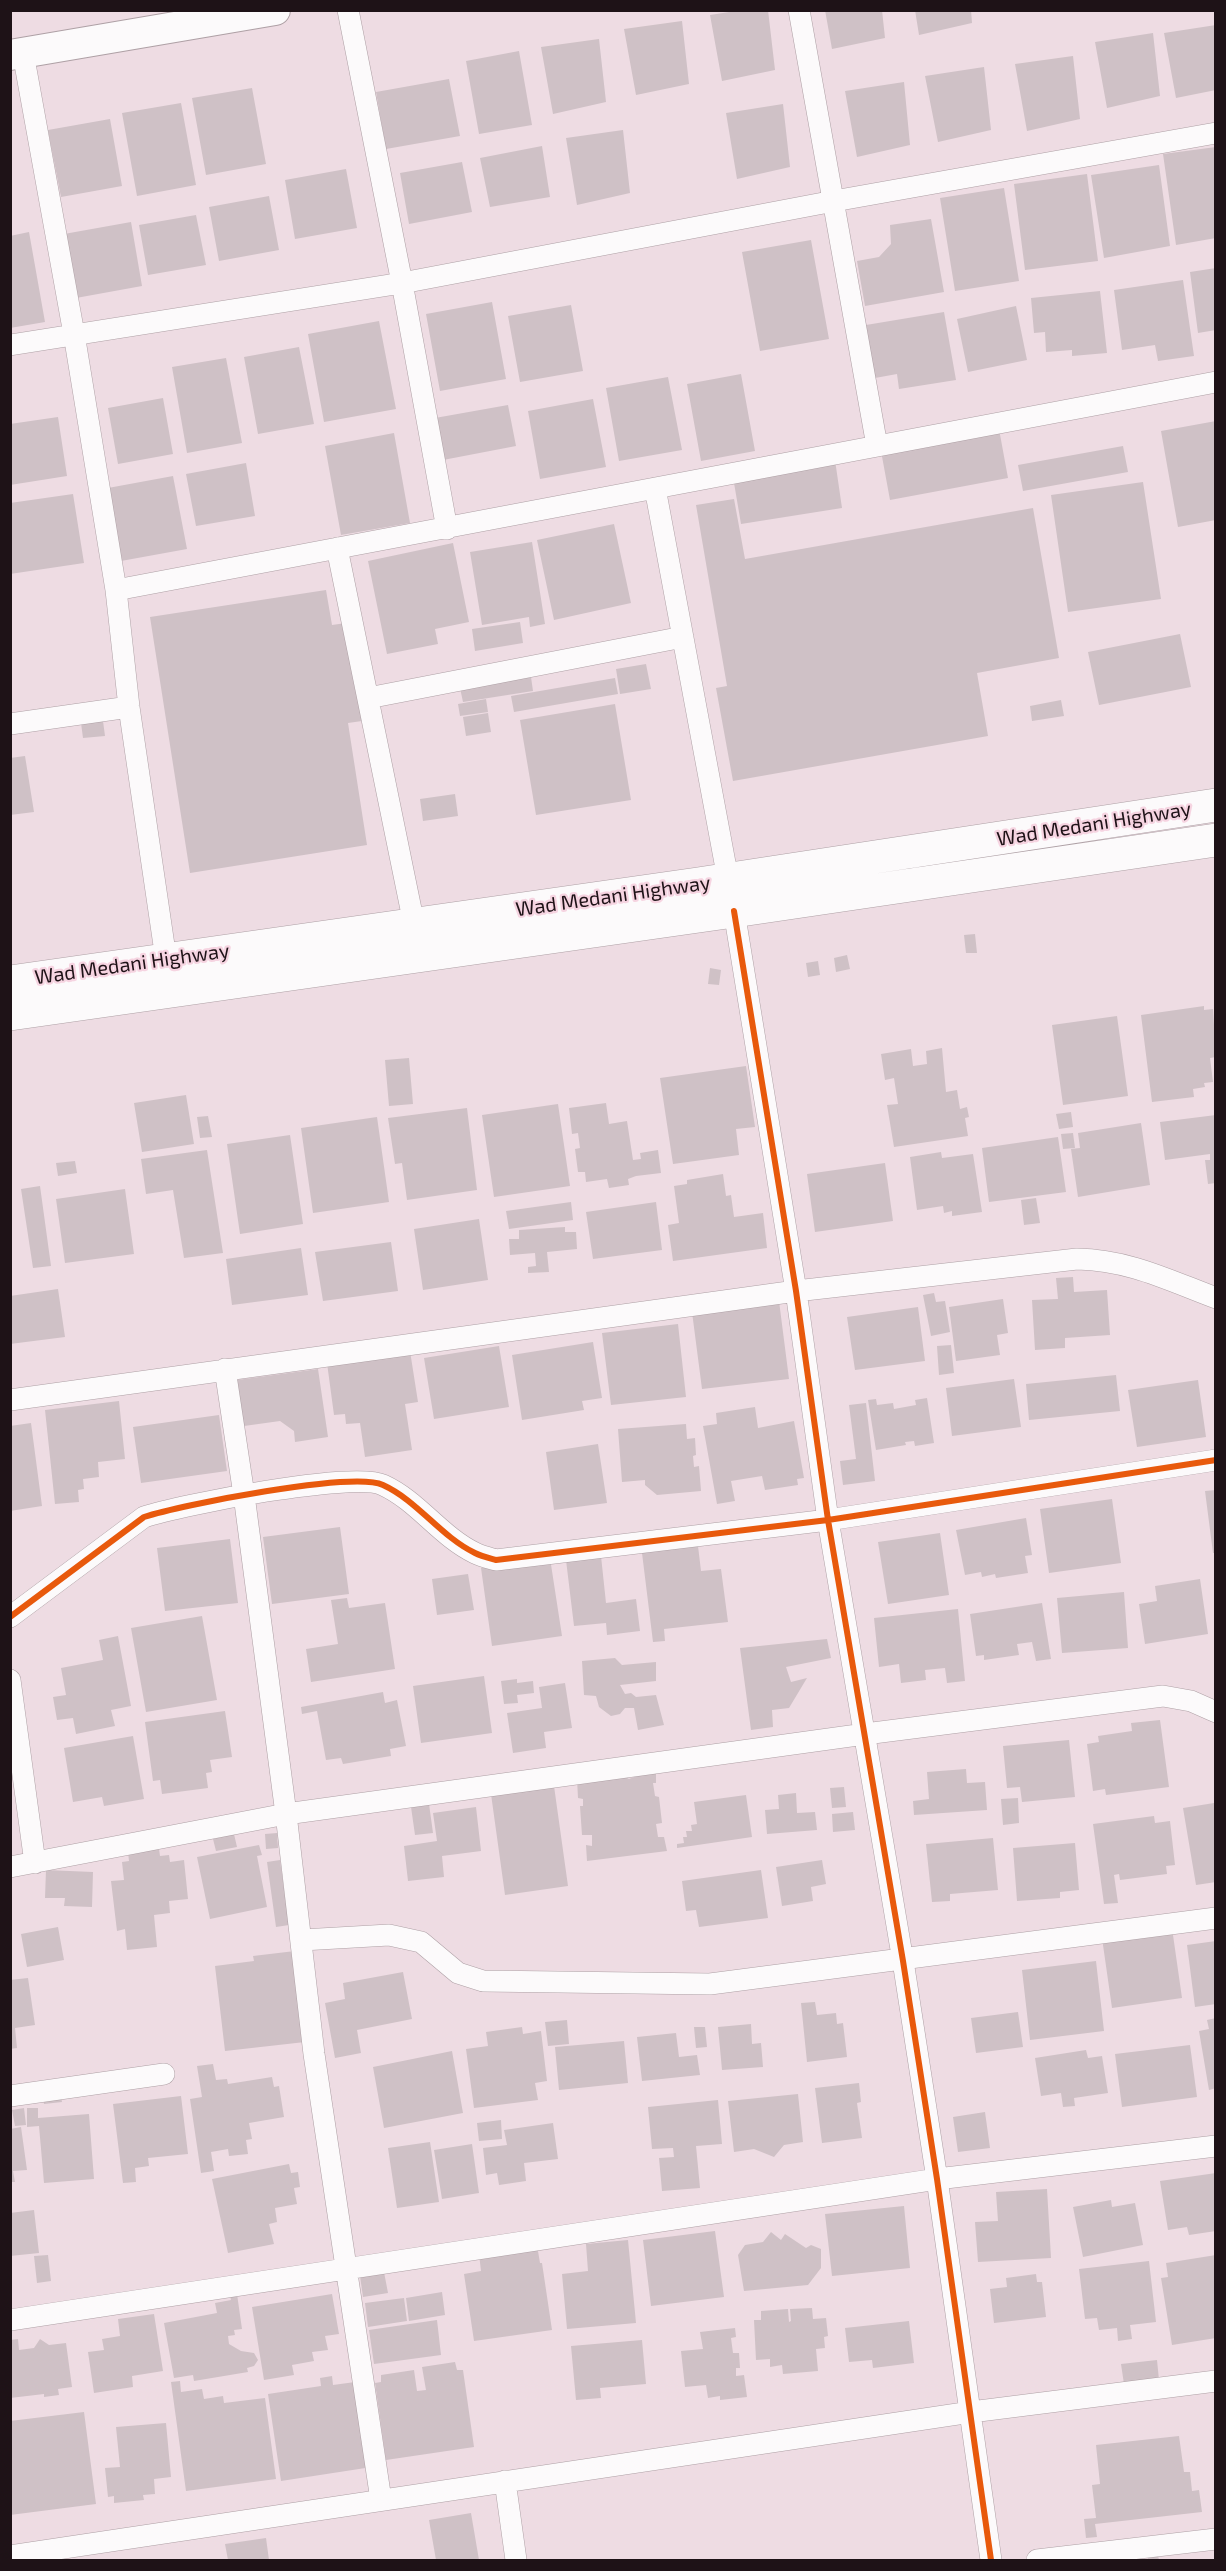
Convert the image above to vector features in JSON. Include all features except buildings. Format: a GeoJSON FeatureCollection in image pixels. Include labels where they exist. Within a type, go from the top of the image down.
{"type":"FeatureCollection","features":[{"type":"Feature","properties":{"kind":"highway","name":"Wad Medani Highway"},"geometry":{"type":"LineString","coordinates":[[10,982],[728,879],[1215,805]]}},
{"type":"Feature","properties":{"kind":"highway","name":"Wad Medani Highway"},"geometry":{"type":"LineString","coordinates":[[10,1014],[1215,840]]}},
{"type":"Feature","properties":{"kind":"street"},"geometry":{"type":"LineString","coordinates":[[165,959],[129,707],[116,590],[74,334],[17,54],[275,10]]}},
{"type":"Feature","properties":{"kind":"street"},"geometry":{"type":"LineString","coordinates":[[348,10],[402,283],[447,529]]}},
{"type":"Feature","properties":{"kind":"street"},"geometry":{"type":"LineString","coordinates":[[799,10],[877,446]]}},
{"type":"Feature","properties":{"kind":"street"},"geometry":{"type":"LineString","coordinates":[[10,345],[402,283],[834,201],[1215,133]]}},
{"type":"Feature","properties":{"kind":"street"},"geometry":{"type":"LineString","coordinates":[[116,590],[1215,382]]}},
{"type":"Feature","properties":{"kind":"street"},"geometry":{"type":"LineString","coordinates":[[656,488],[728,879]]}},
{"type":"Feature","properties":{"kind":"street"},"geometry":{"type":"LineString","coordinates":[[336,548],[414,924]]}},
{"type":"Feature","properties":{"kind":"street"},"geometry":{"type":"LineString","coordinates":[[368,698],[683,637]]}},
{"type":"Feature","properties":{"kind":"street"},"geometry":{"type":"LineString","coordinates":[[10,724],[129,707]]}},
{"type":"Feature","properties":{"kind":"street"},"geometry":{"type":"LineString","coordinates":[[734,911],[796,1291],[828,1520],[903,1960],[937,2179],[991,2560]]}},
{"type":"Feature","properties":{"kind":"street"},"geometry":{"type":"LineString","coordinates":[[10,1400],[796,1291],[1077,1259],[1104,1259],[1128,1264],[1215,1298]]}},
{"type":"Feature","properties":{"kind":"street"},"geometry":{"type":"LineString","coordinates":[[225,1369],[286,1814],[314,2054],[381,2500]]}},
{"type":"Feature","properties":{"kind":"street"},"geometry":{"type":"LineString","coordinates":[[10,1617],[144,1517],[162,1511],[244,1495],[356,1480],[381,1484],[400,1494],[452,1538],[475,1553],[496,1560],[828,1520],[1215,1460]]}},
{"type":"Feature","properties":{"kind":"street"},"geometry":{"type":"LineString","coordinates":[[10,1680],[35,1863]]}},
{"type":"Feature","properties":{"kind":"street"},"geometry":{"type":"LineString","coordinates":[[10,1867],[286,1814],[865,1734],[1162,1696],[1191,1701],[1215,1712]]}},
{"type":"Feature","properties":{"kind":"street"},"geometry":{"type":"LineString","coordinates":[[302,1940],[389,1935],[421,1942],[458,1972],[483,1981],[710,1984],[1215,1918]]}},
{"type":"Feature","properties":{"kind":"street"},"geometry":{"type":"LineString","coordinates":[[10,2096],[164,2074]]}},
{"type":"Feature","properties":{"kind":"street"},"geometry":{"type":"LineString","coordinates":[[10,2320],[937,2179],[1215,2146]]}},
{"type":"Feature","properties":{"kind":"street"},"geometry":{"type":"LineString","coordinates":[[10,2556],[85,2553],[381,2500],[971,2412],[1215,2381]]}},
{"type":"Feature","properties":{"kind":"street"},"geometry":{"type":"LineString","coordinates":[[506,2481],[516,2560]]}},
{"type":"Feature","properties":{"kind":"street"},"geometry":{"type":"LineString","coordinates":[[1037,2560],[1215,2539]]}},
{"type":"Feature","properties":{"kind":"cycle path"},"geometry":{"type":"LineString","coordinates":[[734,911],[796,1291],[828,1520],[903,1961],[937,2179],[991,2560]]}},
{"type":"Feature","properties":{"kind":"cycle path"},"geometry":{"type":"LineString","coordinates":[[10,1617],[144,1517],[228,1498],[304,1486],[338,1482],[366,1482],[383,1485],[407,1500],[462,1546],[496,1560],[828,1520],[1216,1460]]}}]}
